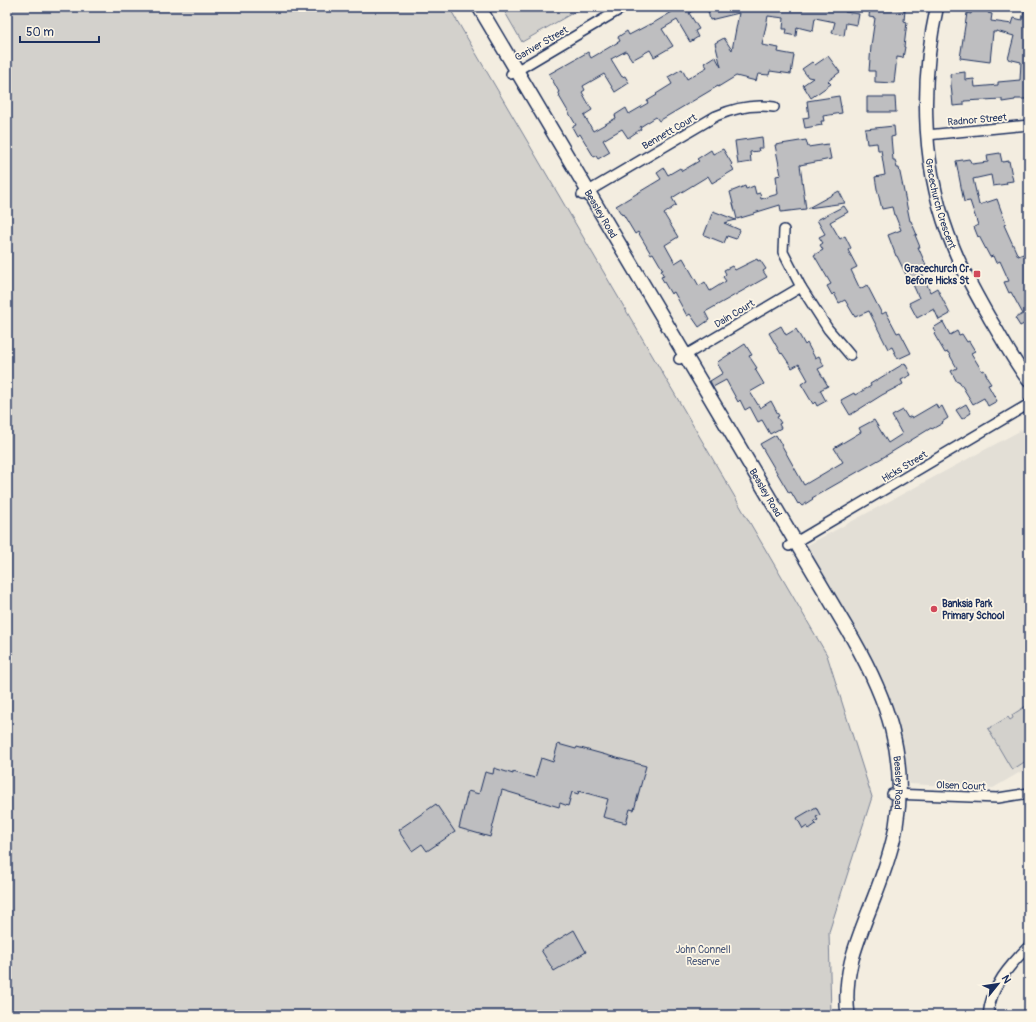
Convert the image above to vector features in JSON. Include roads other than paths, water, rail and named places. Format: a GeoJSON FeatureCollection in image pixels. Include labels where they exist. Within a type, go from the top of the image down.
{"type":"FeatureCollection","features":[{"type":"Feature","properties":{"kind":"main road","name":"Beasley Road"},"geometry":{"type":"LineString","coordinates":[[471,7],[513,72],[792,544],[859,650],[881,695],[896,742],[899,769],[896,794],[896,827],[886,868],[854,950],[848,976],[848,1015]]}},
{"type":"Feature","properties":{"kind":"main road","name":"Beasley Road"},"geometry":{"type":"LineString","coordinates":[[479,7],[513,72]]}},
{"type":"Feature","properties":{"kind":"main road","name":"Beasley Road"},"geometry":{"type":"LineString","coordinates":[[840,1015],[839,982],[844,954],[878,864],[896,794]]}},
{"type":"Feature","properties":{"kind":"street","name":"Gariver Street"},"geometry":{"type":"LineString","coordinates":[[513,72],[624,7]]}},
{"type":"Feature","properties":{"kind":"street","name":"Gracechurch Crescent"},"geometry":{"type":"LineString","coordinates":[[937,7],[932,28],[926,80],[927,134],[931,168],[937,198],[953,248],[973,289],[1016,363],[1029,381]]}},
{"type":"Feature","properties":{"kind":"street","name":"Bennett Court"},"geometry":{"type":"LineString","coordinates":[[585,193],[716,116],[738,109],[766,106],[774,107]]}},
{"type":"Feature","properties":{"kind":"street","name":"Radnor Street"},"geometry":{"type":"LineString","coordinates":[[927,134],[1029,125]]}},
{"type":"Feature","properties":{"kind":"street"},"geometry":{"type":"LineString","coordinates":[[784,230],[783,252],[801,287],[828,329],[850,356]]}},
{"type":"Feature","properties":{"kind":"street","name":"Dain Court"},"geometry":{"type":"LineString","coordinates":[[682,357],[801,287]]}},
{"type":"Feature","properties":{"kind":"street","name":"Hicks Street"},"geometry":{"type":"LineString","coordinates":[[792,544],[1029,404]]}},
{"type":"Feature","properties":{"kind":"street","name":"Olsen Court"},"geometry":{"type":"LineString","coordinates":[[896,794],[998,798],[1029,793]]}},
{"type":"Feature","properties":{"kind":"street"},"geometry":{"type":"LineString","coordinates":[[988,1015],[995,987],[1010,966],[1029,946]]}},
{"type":"Feature","properties":{"kind":"place","name":"Gracechurch Cr Before Hicks St"},"geometry":{"type":"Point","coordinates":[977,274]}},
{"type":"Feature","properties":{"kind":"place","name":"Banksia Park Primary School"},"geometry":{"type":"Point","coordinates":[934,609]}},
{"type":"Feature","properties":{"kind":"park label","name":"John Connell Reserve"},"geometry":{"type":"Point","coordinates":[703,954]}}]}
